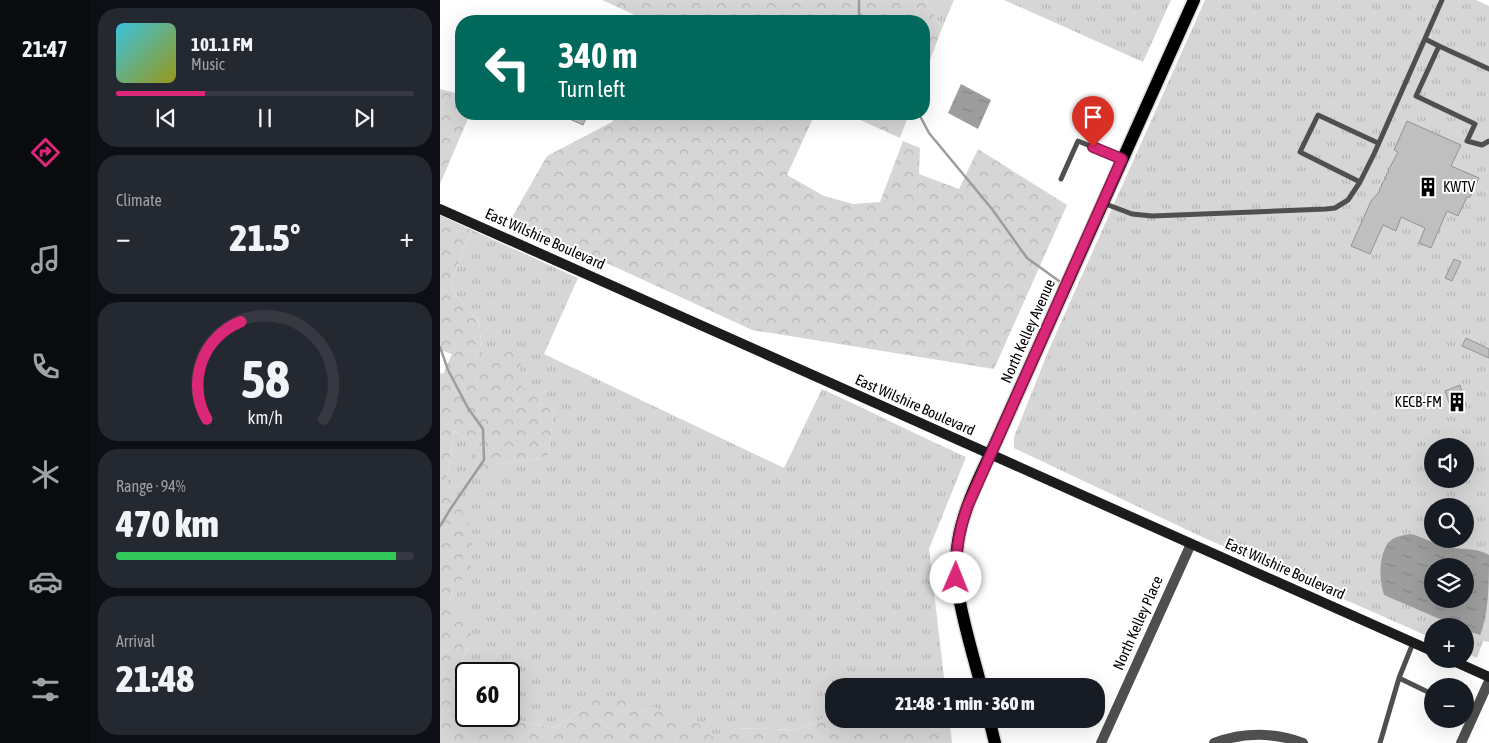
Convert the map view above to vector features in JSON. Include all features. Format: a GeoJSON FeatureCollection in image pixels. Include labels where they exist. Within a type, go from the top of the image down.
{"type":"FeatureCollection","features":[{"type":"Feature","properties":{"kind":"main road","name":"North Kelley Avenue"},"geometry":{"type":"LineString","coordinates":[[979,678],[958,592],[956,560],[962,523],[990,455],[1194,0]]}},
{"type":"Feature","properties":{"kind":"main road"},"geometry":{"type":"LineString","coordinates":[[991,728],[995,743]]}},
{"type":"Feature","properties":{"kind":"street","name":"East Wilshire Boulevard"},"geometry":{"type":"LineString","coordinates":[[440,209],[1424,648]]}},
{"type":"Feature","properties":{"kind":"street","name":"North Kelley Place"},"geometry":{"type":"LineString","coordinates":[[1101,743],[1190,544]]}},
{"type":"Feature","properties":{"kind":"street"},"geometry":{"type":"LineString","coordinates":[[1469,668],[1489,677]]}},
{"type":"Feature","properties":{"kind":"street"},"geometry":{"type":"LineString","coordinates":[[1461,743],[1489,681]]}},
{"type":"Feature","properties":{"kind":"street"},"geometry":{"type":"LineString","coordinates":[[1214,743],[1236,736],[1265,734],[1290,738],[1303,743]]}},
{"type":"Feature","properties":{"kind":"lane"},"geometry":{"type":"LineString","coordinates":[[1103,203],[1124,212],[1152,216],[1326,210],[1335,208],[1348,200],[1360,182],[1442,0]]}},
{"type":"Feature","properties":{"kind":"lane"},"geometry":{"type":"LineString","coordinates":[[1425,39],[1489,69]]}},
{"type":"Feature","properties":{"kind":"lane"},"geometry":{"type":"LineString","coordinates":[[1439,46],[1416,96],[1475,124],[1467,141],[1482,145],[1489,141]]}},
{"type":"Feature","properties":{"kind":"lane"},"geometry":{"type":"LineString","coordinates":[[1360,182],[1300,152],[1318,116],[1378,143]]}},
{"type":"Feature","properties":{"kind":"lane"},"geometry":{"type":"LineString","coordinates":[[1061,179],[1078,141],[1122,159]]}},
{"type":"Feature","properties":{"kind":"lane"},"geometry":{"type":"LineString","coordinates":[[1380,743],[1399,678],[1413,643]]}},
{"type":"Feature","properties":{"kind":"lane"},"geometry":{"type":"LineString","coordinates":[[1399,678],[1424,690]]}},
{"type":"Feature","properties":{"kind":"green space"},"geometry":{"type":"Polygon","coordinates":[[[602,0],[926,0],[942,28],[930,60],[930,15],[635,15],[602,0]]]}},
{"type":"Feature","properties":{"kind":"green space"},"geometry":{"type":"Polygon","coordinates":[[[926,0],[954,0],[942,28],[926,0]]]}},
{"type":"Feature","properties":{"kind":"green space"},"geometry":{"type":"Polygon","coordinates":[[[1004,0],[1171,0],[1143,62],[1004,0]]]}},
{"type":"Feature","properties":{"kind":"green space"},"geometry":{"type":"Polygon","coordinates":[[[1205,0],[1476,0],[1489,6],[1489,642],[1483,641],[1477,658],[1474,657],[1474,618],[1424,618],[1424,634],[1200,536],[1014,448],[1014,437],[1050,347],[1205,0]]]}},
{"type":"Feature","properties":{"kind":"green space"},"geometry":{"type":"Polygon","coordinates":[[[440,89],[455,93],[455,120],[467,120],[440,184],[440,89]]]}},
{"type":"Feature","properties":{"kind":"green space"},"geometry":{"type":"Polygon","coordinates":[[[613,120],[812,120],[787,175],[824,196],[853,204],[880,202],[903,141],[920,148],[919,174],[959,189],[978,149],[1067,205],[994,369],[752,330],[511,219],[547,156],[613,120]]]}},
{"type":"Feature","properties":{"kind":"green space"},"geometry":{"type":"Polygon","coordinates":[[[860,120],[907,120],[900,138],[860,120]]]}},
{"type":"Feature","properties":{"kind":"green space"},"geometry":{"type":"Polygon","coordinates":[[[440,215],[472,230],[451,282],[453,292],[479,322],[483,356],[489,358],[510,342],[522,349],[519,384],[554,413],[548,457],[500,464],[492,478],[481,477],[468,440],[454,431],[447,479],[473,535],[471,575],[453,584],[450,602],[471,623],[471,642],[461,662],[455,662],[453,677],[455,687],[455,727],[520,727],[520,721],[554,728],[585,708],[569,696],[618,696],[694,720],[718,742],[731,735],[736,728],[797,730],[825,718],[825,728],[930,728],[951,733],[952,743],[440,743],[440,373],[443,374],[452,354],[440,350],[440,215]]]}},
{"type":"Feature","properties":{"kind":"green space"},"geometry":{"type":"Polygon","coordinates":[[[472,230],[578,278],[544,354],[784,468],[822,389],[966,457],[929,549],[944,678],[825,678],[825,718],[797,730],[736,728],[731,735],[718,743],[694,720],[570,696],[585,708],[554,728],[520,721],[520,662],[461,662],[471,642],[450,602],[453,584],[447,479],[454,431],[468,440],[481,477],[500,464],[548,457],[554,413],[518,384],[510,342],[489,359],[483,356],[479,322],[453,292],[451,282],[472,230]]]}},
{"type":"Feature","properties":{"kind":"green space"},"geometry":{"type":"Polygon","coordinates":[[[930,728],[950,728],[951,733],[930,728]]]}},
{"type":"Feature","properties":{"kind":"water"},"geometry":{"type":"Polygon","coordinates":[[[961,84],[991,100],[978,129],[948,113],[961,84]]]}},
{"type":"Feature","properties":{"kind":"water"},"geometry":{"type":"Polygon","coordinates":[[[1411,534],[1424,539],[1424,548],[1455,548],[1484,552],[1489,555],[1487,607],[1480,635],[1474,633],[1474,618],[1437,618],[1384,595],[1380,575],[1381,561],[1385,547],[1391,540],[1411,534]]]}},
{"type":"Feature","properties":{"kind":"building"},"geometry":{"type":"Polygon","coordinates":[[[572,120],[585,120],[583,125],[572,120]]]}},
{"type":"Feature","properties":{"kind":"building","name":"KWTV"},"geometry":{"type":"Polygon","coordinates":[[[1407,121],[1461,145],[1451,166],[1479,178],[1458,216],[1447,211],[1431,248],[1419,243],[1425,228],[1401,217],[1396,231],[1383,225],[1370,254],[1351,246],[1371,201],[1379,192],[1398,152],[1394,150],[1407,121]]]}},
{"type":"Feature","properties":{"kind":"building"},"geometry":{"type":"Polygon","coordinates":[[[1454,259],[1461,262],[1452,281],[1445,278],[1454,259]]]}},
{"type":"Feature","properties":{"kind":"building"},"geometry":{"type":"Polygon","coordinates":[[[1466,338],[1489,349],[1489,358],[1462,346],[1466,338]]]}},
{"type":"Feature","properties":{"kind":"building","name":"KECB-FM"},"geometry":{"type":"Polygon","coordinates":[[[1460,385],[1466,405],[1452,411],[1445,391],[1460,385]]]}},
{"type":"Feature","properties":{"kind":"waterway"},"geometry":{"type":"LineString","coordinates":[[859,0],[860,15]]}},
{"type":"Feature","properties":{"kind":"waterway"},"geometry":{"type":"LineString","coordinates":[[922,120],[929,133],[992,209],[1027,258],[1059,281]]}},
{"type":"Feature","properties":{"kind":"waterway"},"geometry":{"type":"LineString","coordinates":[[440,347],[448,370],[468,408],[483,429],[484,460],[440,526]]}},
{"type":"Feature","properties":{"kind":"place","name":"KWTV"},"geometry":{"type":"Point","coordinates":[1428,187]}},
{"type":"Feature","properties":{"kind":"place","name":"KECB-FM"},"geometry":{"type":"Point","coordinates":[1457,402]}},
{"type":"Feature","properties":{"kind":"route"},"geometry":{"type":"LineString","coordinates":[[956,578],[958,541],[968,505],[1122,159],[1093,147]]}}]}
